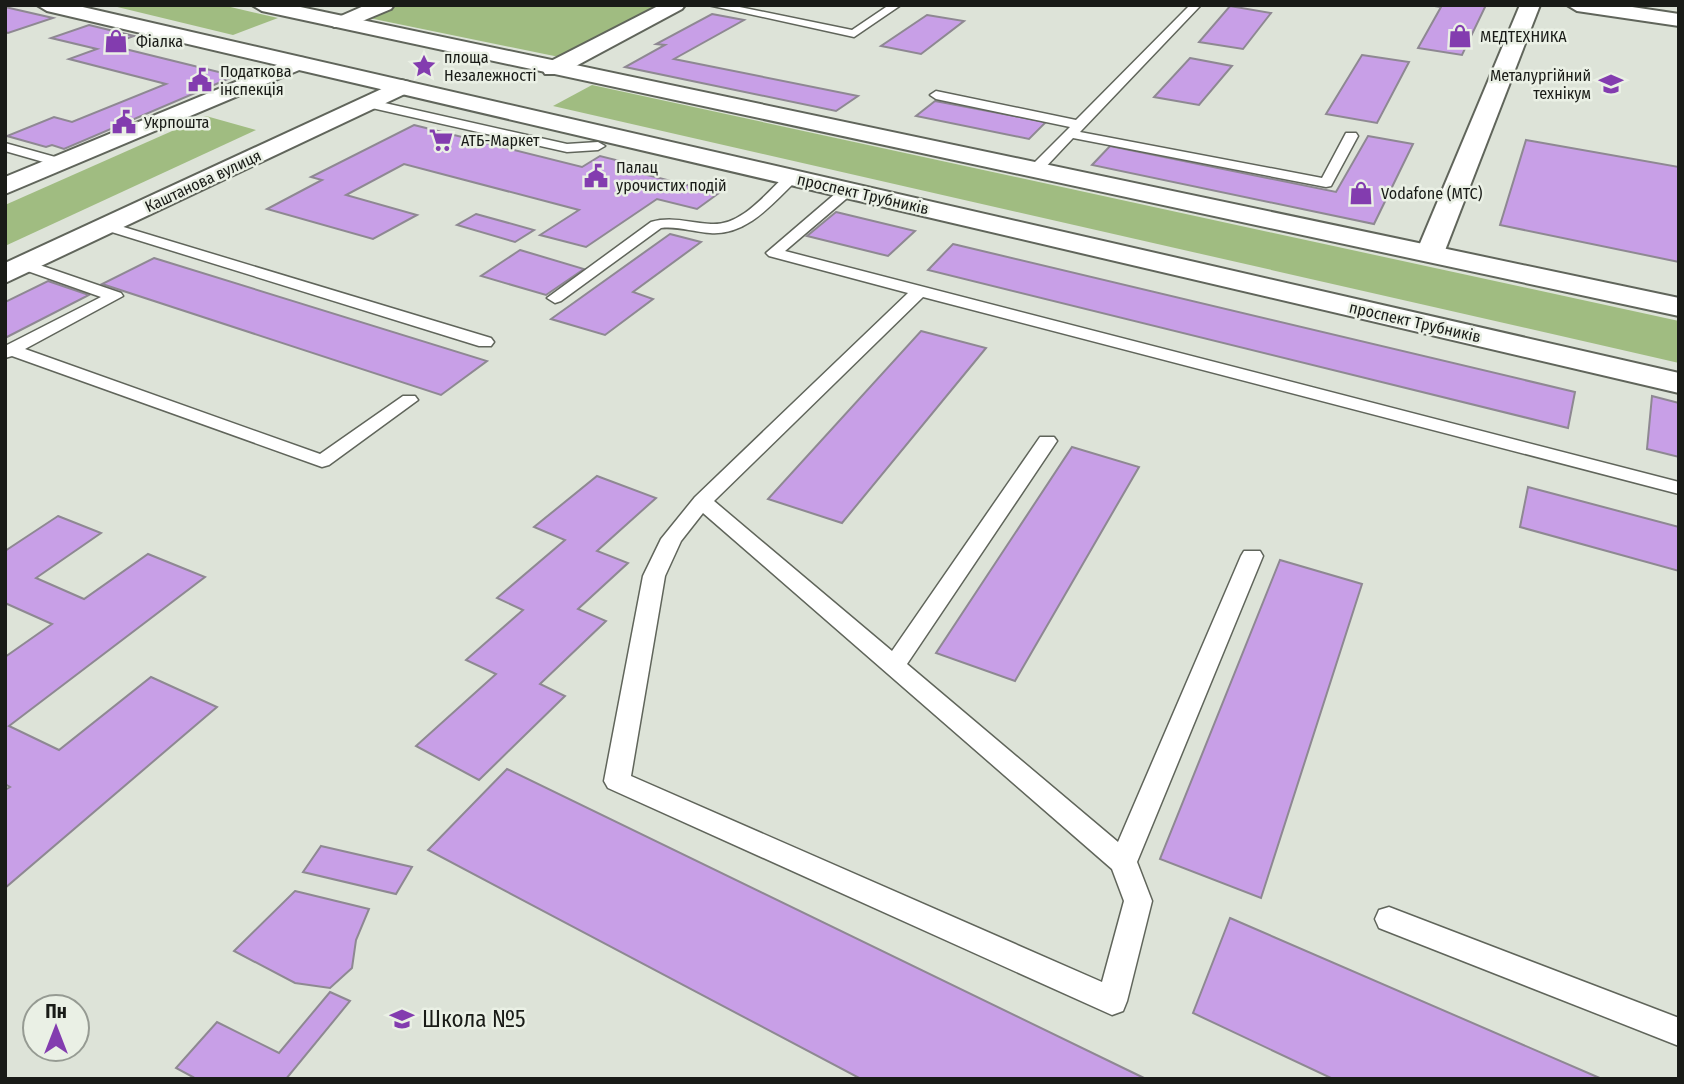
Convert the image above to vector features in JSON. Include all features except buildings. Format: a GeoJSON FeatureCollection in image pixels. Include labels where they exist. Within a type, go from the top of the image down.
{"type":"FeatureCollection","features":[{"type":"Feature","properties":{"kind":"main road","name":"проспект Трубників"},"geometry":{"type":"LineString","coordinates":[[47,5],[1679,383]]}},
{"type":"Feature","properties":{"kind":"main road"},"geometry":{"type":"LineString","coordinates":[[262,5],[330,20],[547,79],[1035,170],[1679,307]]}},
{"type":"Feature","properties":{"kind":"main road"},"geometry":{"type":"LineString","coordinates":[[240,50],[279,34],[384,5]]}},
{"type":"Feature","properties":{"kind":"main road"},"geometry":{"type":"LineString","coordinates":[[496,109],[675,5]]}},
{"type":"Feature","properties":{"kind":"main road"},"geometry":{"type":"LineString","coordinates":[[1430,253],[1530,5]]}},
{"type":"Feature","properties":{"kind":"main road"},"geometry":{"type":"LineString","coordinates":[[1577,5],[1679,20]]}},
{"type":"Feature","properties":{"kind":"main road"},"geometry":{"type":"LineString","coordinates":[[5,186],[296,63]]}},
{"type":"Feature","properties":{"kind":"main road","name":"Каштанова вулиця"},"geometry":{"type":"LineString","coordinates":[[15,270],[401,87]]}},
{"type":"Feature","properties":{"kind":"lane"},"geometry":{"type":"LineString","coordinates":[[713,5],[854,34],[896,5]]}},
{"type":"Feature","properties":{"kind":"lane"},"geometry":{"type":"LineString","coordinates":[[1035,170],[1196,5]]}},
{"type":"Feature","properties":{"kind":"lane"},"geometry":{"type":"LineString","coordinates":[[936,94],[1075,129],[1326,183],[1351,136]]}},
{"type":"Feature","properties":{"kind":"lane"},"geometry":{"type":"LineString","coordinates":[[367,103],[567,148],[598,146]]}},
{"type":"Feature","properties":{"kind":"lane"},"geometry":{"type":"LineString","coordinates":[[5,147],[61,163]]}},
{"type":"Feature","properties":{"kind":"lane"},"geometry":{"type":"LineString","coordinates":[[555,298],[656,226],[676,222],[712,230],[736,226],[792,177]]}},
{"type":"Feature","properties":{"kind":"lane"},"geometry":{"type":"LineString","coordinates":[[848,190],[774,253],[1679,488]]}},
{"type":"Feature","properties":{"kind":"lane"},"geometry":{"type":"LineString","coordinates":[[107,226],[485,342]]}},
{"type":"Feature","properties":{"kind":"lane"},"geometry":{"type":"LineString","coordinates":[[8,352],[115,296],[15,270]]}},
{"type":"Feature","properties":{"kind":"lane"},"geometry":{"type":"LineString","coordinates":[[702,501],[1123,862],[1138,901],[1112,1001],[617,782],[654,576],[671,539],[702,501],[919,291]]}},
{"type":"Feature","properties":{"kind":"lane"},"geometry":{"type":"LineString","coordinates":[[8,352],[322,461],[410,400]]}},
{"type":"Feature","properties":{"kind":"lane"},"geometry":{"type":"LineString","coordinates":[[893,667],[1048,441]]}},
{"type":"Feature","properties":{"kind":"lane"},"geometry":{"type":"LineString","coordinates":[[1123,862],[1252,556]]}},
{"type":"Feature","properties":{"kind":"lane"},"geometry":{"type":"LineString","coordinates":[[1389,919],[1679,1032]]}},
{"type":"Feature","properties":{"kind":"green space"},"geometry":{"type":"Polygon","coordinates":[[[109,5],[222,5],[278,18],[233,35],[109,5]]]}},
{"type":"Feature","properties":{"kind":"green space"},"geometry":{"type":"Polygon","coordinates":[[[400,5],[664,5],[564,58],[369,18],[400,5]]]}},
{"type":"Feature","properties":{"kind":"green space"},"geometry":{"type":"Polygon","coordinates":[[[592,85],[1679,321],[1679,363],[553,106],[592,85]]]}},
{"type":"Feature","properties":{"kind":"green space"},"geometry":{"type":"Polygon","coordinates":[[[206,116],[256,130],[5,246],[5,205],[206,116]]]}},
{"type":"Feature","properties":{"kind":"place","name":"МЕДТЕХНИКА"},"geometry":{"type":"Point","coordinates":[1460,36]}},
{"type":"Feature","properties":{"kind":"place","name":"Фіалка"},"geometry":{"type":"Point","coordinates":[116,41]}},
{"type":"Feature","properties":{"kind":"place","name":"площа Незалежності"},"geometry":{"type":"Point","coordinates":[424,66]}},
{"type":"Feature","properties":{"kind":"place","name":"Податкова інспекція"},"geometry":{"type":"Point","coordinates":[200,80]}},
{"type":"Feature","properties":{"kind":"place","name":"Металургійний технікум"},"geometry":{"type":"Point","coordinates":[1611,84]}},
{"type":"Feature","properties":{"kind":"place","name":"Укрпошта"},"geometry":{"type":"Point","coordinates":[124,122]}},
{"type":"Feature","properties":{"kind":"place","name":"АТБ-Маркет"},"geometry":{"type":"Point","coordinates":[441,140]}},
{"type":"Feature","properties":{"kind":"place","name":"Палац урочистих подій"},"geometry":{"type":"Point","coordinates":[596,176]}},
{"type":"Feature","properties":{"kind":"place","name":"Vodafone (МТС)"},"geometry":{"type":"Point","coordinates":[1361,193]}},
{"type":"Feature","properties":{"kind":"place","name":"Школа №5"},"geometry":{"type":"Point","coordinates":[402,1019]}}]}
